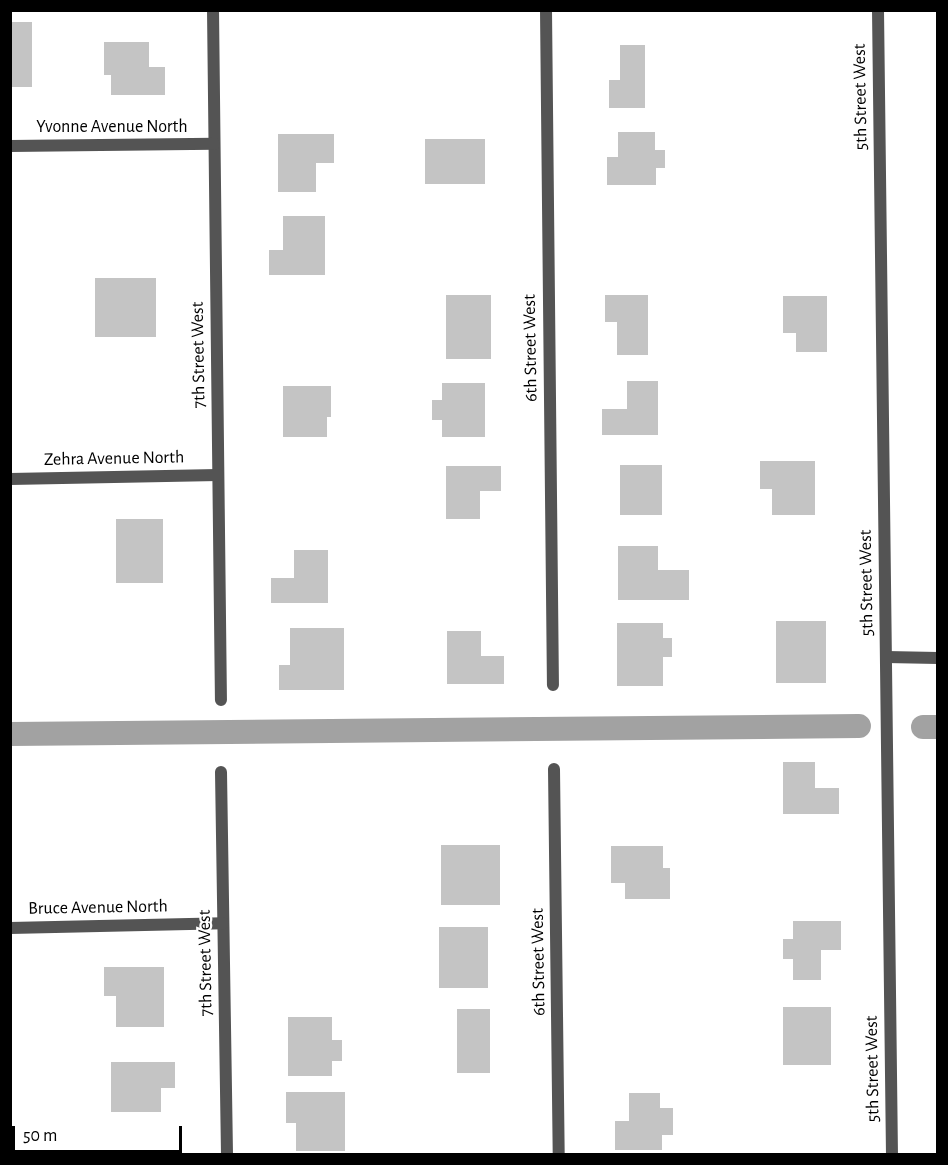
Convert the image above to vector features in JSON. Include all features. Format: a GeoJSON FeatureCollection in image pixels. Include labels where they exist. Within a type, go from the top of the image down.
{"type":"FeatureCollection","features":[{"type":"Feature","properties":{"kind":"street","name":"7th Street West"},"geometry":{"type":"LineString","coordinates":[[213,10],[221,700]]}},
{"type":"Feature","properties":{"kind":"street","name":"6th Street West"},"geometry":{"type":"LineString","coordinates":[[546,10],[553,685]]}},
{"type":"Feature","properties":{"kind":"street","name":"5th Street West"},"geometry":{"type":"LineString","coordinates":[[878,10],[892,1155]]}},
{"type":"Feature","properties":{"kind":"street","name":"Yvonne Avenue North"},"geometry":{"type":"LineString","coordinates":[[10,146],[214,144]]}},
{"type":"Feature","properties":{"kind":"street","name":"Zehra Avenue North"},"geometry":{"type":"LineString","coordinates":[[10,479],[218,475]]}},
{"type":"Feature","properties":{"kind":"street"},"geometry":{"type":"LineString","coordinates":[[886,657],[938,657]]}},
{"type":"Feature","properties":{"kind":"street","name":"6th Street West"},"geometry":{"type":"LineString","coordinates":[[554,770],[559,1155]]}},
{"type":"Feature","properties":{"kind":"street","name":"7th Street West"},"geometry":{"type":"LineString","coordinates":[[221,772],[227,1155]]}},
{"type":"Feature","properties":{"kind":"street","name":"Bruce Avenue North"},"geometry":{"type":"LineString","coordinates":[[10,928],[223,923]]}},
{"type":"Feature","properties":{"kind":"building"},"geometry":{"type":"Polygon","coordinates":[[[10,22],[32,22],[32,87],[10,87],[10,22]]]}},
{"type":"Feature","properties":{"kind":"building"},"geometry":{"type":"Polygon","coordinates":[[[104,42],[149,42],[149,67],[165,67],[165,95],[111,95],[111,75],[104,75],[104,42]]]}},
{"type":"Feature","properties":{"kind":"building"},"geometry":{"type":"Polygon","coordinates":[[[620,45],[645,45],[645,108],[609,108],[609,80],[620,80],[620,45]]]}},
{"type":"Feature","properties":{"kind":"building"},"geometry":{"type":"Polygon","coordinates":[[[618,132],[655,132],[655,150],[665,150],[665,168],[656,168],[656,185],[607,185],[607,157],[618,157],[618,132]]]}},
{"type":"Feature","properties":{"kind":"building"},"geometry":{"type":"Polygon","coordinates":[[[278,134],[334,134],[334,163],[316,163],[316,192],[278,192],[278,134]]]}},
{"type":"Feature","properties":{"kind":"building"},"geometry":{"type":"Polygon","coordinates":[[[425,139],[485,139],[485,184],[425,184],[425,139]]]}},
{"type":"Feature","properties":{"kind":"building"},"geometry":{"type":"Polygon","coordinates":[[[283,216],[325,216],[325,275],[269,275],[269,250],[283,250],[283,216]]]}},
{"type":"Feature","properties":{"kind":"building"},"geometry":{"type":"Polygon","coordinates":[[[95,278],[156,278],[156,337],[95,337],[95,278]]]}},
{"type":"Feature","properties":{"kind":"building"},"geometry":{"type":"Polygon","coordinates":[[[446,295],[491,295],[491,359],[446,359],[446,295]]]}},
{"type":"Feature","properties":{"kind":"building"},"geometry":{"type":"Polygon","coordinates":[[[605,295],[648,295],[648,355],[617,355],[617,322],[605,322],[605,295]]]}},
{"type":"Feature","properties":{"kind":"building"},"geometry":{"type":"Polygon","coordinates":[[[783,296],[827,296],[827,352],[796,352],[796,333],[783,333],[783,296]]]}},
{"type":"Feature","properties":{"kind":"building"},"geometry":{"type":"Polygon","coordinates":[[[627,381],[658,381],[658,435],[602,435],[602,409],[627,409],[627,381]]]}},
{"type":"Feature","properties":{"kind":"building"},"geometry":{"type":"Polygon","coordinates":[[[442,383],[485,383],[485,437],[442,437],[442,420],[432,420],[432,400],[442,400],[442,383]]]}},
{"type":"Feature","properties":{"kind":"building"},"geometry":{"type":"Polygon","coordinates":[[[283,386],[331,386],[331,417],[327,417],[327,437],[283,437],[283,386]]]}},
{"type":"Feature","properties":{"kind":"building"},"geometry":{"type":"Polygon","coordinates":[[[760,461],[815,461],[815,515],[772,515],[772,489],[760,489],[760,461]]]}},
{"type":"Feature","properties":{"kind":"building"},"geometry":{"type":"Polygon","coordinates":[[[620,465],[662,465],[662,515],[620,515],[620,465]]]}},
{"type":"Feature","properties":{"kind":"building"},"geometry":{"type":"Polygon","coordinates":[[[446,466],[501,466],[501,491],[480,491],[480,519],[446,519],[446,466]]]}},
{"type":"Feature","properties":{"kind":"building"},"geometry":{"type":"Polygon","coordinates":[[[116,519],[163,519],[163,583],[116,583],[116,519]]]}},
{"type":"Feature","properties":{"kind":"building"},"geometry":{"type":"Polygon","coordinates":[[[618,546],[658,546],[658,570],[689,570],[689,600],[618,600],[618,546]]]}},
{"type":"Feature","properties":{"kind":"building"},"geometry":{"type":"Polygon","coordinates":[[[294,550],[328,550],[328,603],[271,603],[271,578],[294,578],[294,550]]]}},
{"type":"Feature","properties":{"kind":"building"},"geometry":{"type":"Polygon","coordinates":[[[776,621],[826,621],[826,683],[776,683],[776,621]]]}},
{"type":"Feature","properties":{"kind":"building"},"geometry":{"type":"Polygon","coordinates":[[[617,623],[663,623],[663,638],[672,638],[672,657],[663,657],[663,686],[617,686],[617,623]]]}},
{"type":"Feature","properties":{"kind":"building"},"geometry":{"type":"Polygon","coordinates":[[[290,628],[344,628],[344,690],[279,690],[279,665],[290,665],[290,628]]]}},
{"type":"Feature","properties":{"kind":"building"},"geometry":{"type":"Polygon","coordinates":[[[447,631],[481,631],[481,656],[504,656],[504,684],[447,684],[447,631]]]}},
{"type":"Feature","properties":{"kind":"building"},"geometry":{"type":"Polygon","coordinates":[[[783,762],[815,762],[815,788],[839,788],[839,814],[783,814],[783,762]]]}},
{"type":"Feature","properties":{"kind":"building"},"geometry":{"type":"Polygon","coordinates":[[[441,845],[500,845],[500,905],[441,905],[441,845]]]}},
{"type":"Feature","properties":{"kind":"building"},"geometry":{"type":"Polygon","coordinates":[[[611,846],[663,846],[663,868],[670,868],[670,899],[625,899],[625,883],[611,883],[611,846]]]}},
{"type":"Feature","properties":{"kind":"building"},"geometry":{"type":"Polygon","coordinates":[[[793,921],[841,921],[841,950],[821,950],[821,980],[793,980],[793,959],[783,959],[783,939],[793,939],[793,921]]]}},
{"type":"Feature","properties":{"kind":"building"},"geometry":{"type":"Polygon","coordinates":[[[439,927],[488,927],[488,988],[439,988],[439,927]]]}},
{"type":"Feature","properties":{"kind":"building"},"geometry":{"type":"Polygon","coordinates":[[[104,967],[164,967],[164,1027],[116,1027],[116,996],[104,996],[104,967]]]}},
{"type":"Feature","properties":{"kind":"building"},"geometry":{"type":"Polygon","coordinates":[[[783,1007],[831,1007],[831,1065],[783,1065],[783,1007]]]}},
{"type":"Feature","properties":{"kind":"building"},"geometry":{"type":"Polygon","coordinates":[[[457,1009],[490,1009],[490,1073],[457,1073],[457,1009]]]}},
{"type":"Feature","properties":{"kind":"building"},"geometry":{"type":"Polygon","coordinates":[[[288,1017],[332,1017],[332,1040],[342,1040],[342,1061],[332,1061],[332,1076],[288,1076],[288,1017]]]}},
{"type":"Feature","properties":{"kind":"building"},"geometry":{"type":"Polygon","coordinates":[[[111,1062],[175,1062],[175,1088],[161,1088],[161,1112],[111,1112],[111,1062]]]}},
{"type":"Feature","properties":{"kind":"building"},"geometry":{"type":"Polygon","coordinates":[[[286,1092],[345,1092],[345,1151],[296,1151],[296,1123],[286,1123],[286,1092]]]}},
{"type":"Feature","properties":{"kind":"building"},"geometry":{"type":"Polygon","coordinates":[[[629,1093],[660,1093],[660,1108],[673,1108],[673,1135],[662,1135],[662,1150],[615,1150],[615,1121],[629,1121],[629,1093]]]}},
{"type":"Feature","properties":{"kind":"waterway"},"geometry":{"type":"LineString","coordinates":[[10,734],[859,726]]}},
{"type":"Feature","properties":{"kind":"waterway"},"geometry":{"type":"LineString","coordinates":[[923,727],[938,727]]}}]}
